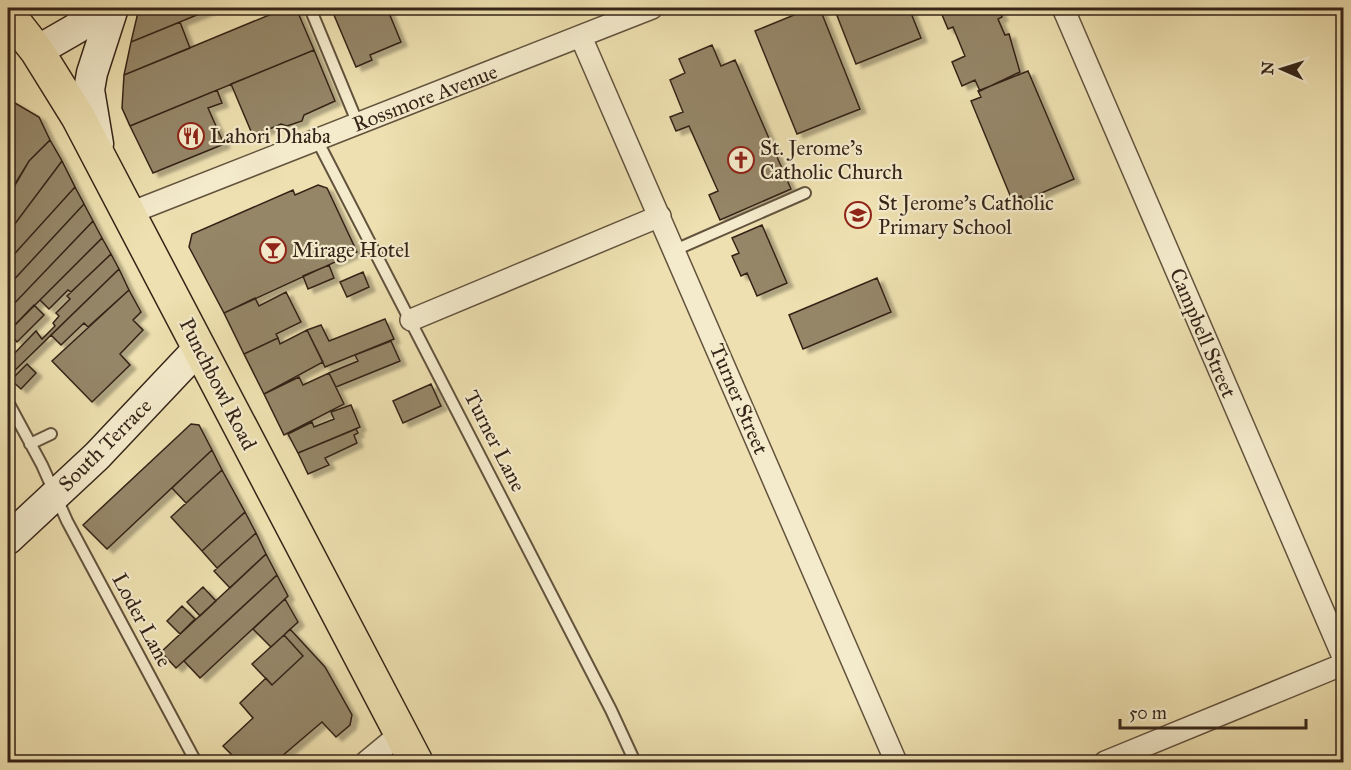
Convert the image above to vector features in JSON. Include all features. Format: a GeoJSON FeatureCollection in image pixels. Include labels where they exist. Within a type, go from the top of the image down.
{"type":"FeatureCollection","features":[{"type":"Feature","properties":{"kind":"main road","name":"Punchbowl Road"},"geometry":{"type":"LineString","coordinates":[[8,14],[36,51],[102,161],[416,762]]}},
{"type":"Feature","properties":{"kind":"street"},"geometry":{"type":"LineString","coordinates":[[36,51],[77,28],[94,8]]}},
{"type":"Feature","properties":{"kind":"street"},"geometry":{"type":"LineString","coordinates":[[102,161],[89,90],[92,73],[113,8]]}},
{"type":"Feature","properties":{"kind":"street","name":"Rossmore Avenue"},"geometry":{"type":"LineString","coordinates":[[130,213],[652,8]]}},
{"type":"Feature","properties":{"kind":"street","name":"Campbell Street"},"geometry":{"type":"LineString","coordinates":[[1063,8],[1344,659]]}},
{"type":"Feature","properties":{"kind":"street","name":"Turner Street"},"geometry":{"type":"LineString","coordinates":[[581,37],[896,762]]}},
{"type":"Feature","properties":{"kind":"street"},"geometry":{"type":"LineString","coordinates":[[411,320],[660,216]]}},
{"type":"Feature","properties":{"kind":"street","name":"South Terrace"},"geometry":{"type":"LineString","coordinates":[[8,539],[142,410],[199,348]]}},
{"type":"Feature","properties":{"kind":"street"},"geometry":{"type":"LineString","coordinates":[[1105,762],[1344,664]]}},
{"type":"Feature","properties":{"kind":"street"},"geometry":{"type":"LineString","coordinates":[[366,762],[401,733]]}},
{"type":"Feature","properties":{"kind":"lane"},"geometry":{"type":"LineString","coordinates":[[310,8],[358,124]]}},
{"type":"Feature","properties":{"kind":"lane","name":"Turner Lane"},"geometry":{"type":"LineString","coordinates":[[317,140],[606,699],[635,762]]}},
{"type":"Feature","properties":{"kind":"lane"},"geometry":{"type":"LineString","coordinates":[[675,250],[805,193]]}},
{"type":"Feature","properties":{"kind":"lane","name":"Loder Lane"},"geometry":{"type":"LineString","coordinates":[[8,402],[56,494],[67,521],[196,762]]}},
{"type":"Feature","properties":{"kind":"lane"},"geometry":{"type":"LineString","coordinates":[[30,444],[51,434]]}},
{"type":"Feature","properties":{"kind":"building"},"geometry":{"type":"Polygon","coordinates":[[[139,8],[214,8],[131,42],[139,8]]]}},
{"type":"Feature","properties":{"kind":"building"},"geometry":{"type":"Polygon","coordinates":[[[286,8],[296,8],[314,50],[130,126],[122,108],[124,75],[286,8]]]}},
{"type":"Feature","properties":{"kind":"building"},"geometry":{"type":"Polygon","coordinates":[[[331,8],[387,8],[401,42],[370,55],[372,60],[356,67],[331,8]]]}},
{"type":"Feature","properties":{"kind":"building"},"geometry":{"type":"Polygon","coordinates":[[[811,8],[820,9],[860,109],[797,134],[755,31],[811,8]]]}},
{"type":"Feature","properties":{"kind":"building"},"geometry":{"type":"Polygon","coordinates":[[[834,8],[909,8],[921,38],[856,64],[834,8]]]}},
{"type":"Feature","properties":{"kind":"building"},"geometry":{"type":"Polygon","coordinates":[[[998,8],[1002,17],[998,19],[1005,35],[1009,34],[1020,72],[980,91],[975,80],[962,86],[952,62],[965,56],[953,27],[948,29],[940,10],[998,8]]]}},
{"type":"Feature","properties":{"kind":"building"},"geometry":{"type":"Polygon","coordinates":[[[180,22],[190,48],[124,75],[131,42],[180,22]]]}},
{"type":"Feature","properties":{"kind":"building","name":"St. Jerome's Catholic Church"},"geometry":{"type":"Polygon","coordinates":[[[712,45],[721,66],[735,60],[791,189],[720,220],[709,195],[718,191],[689,126],[676,131],[670,117],[683,112],[670,80],[685,73],[679,59],[712,45]]]}},
{"type":"Feature","properties":{"kind":"building"},"geometry":{"type":"Polygon","coordinates":[[[314,50],[335,101],[304,115],[302,121],[287,126],[281,124],[253,136],[231,84],[314,50]]]}},
{"type":"Feature","properties":{"kind":"building"},"geometry":{"type":"Polygon","coordinates":[[[1028,71],[1074,179],[1023,201],[1021,196],[1012,200],[971,101],[981,97],[978,91],[1028,71]]]}},
{"type":"Feature","properties":{"kind":"building"},"geometry":{"type":"Polygon","coordinates":[[[217,90],[222,103],[208,108],[224,144],[153,173],[130,126],[217,90]]]}},
{"type":"Feature","properties":{"kind":"building"},"geometry":{"type":"Polygon","coordinates":[[[8,99],[39,117],[50,140],[29,161],[15,184],[8,181],[8,99]]]}},
{"type":"Feature","properties":{"kind":"building"},"geometry":{"type":"Polygon","coordinates":[[[50,140],[62,161],[8,233],[8,197],[29,161],[50,140]]]}},
{"type":"Feature","properties":{"kind":"building"},"geometry":{"type":"Polygon","coordinates":[[[62,161],[75,187],[8,261],[8,233],[62,161]]]}},
{"type":"Feature","properties":{"kind":"building","name":"Mirage Hotel"},"geometry":{"type":"Polygon","coordinates":[[[318,185],[327,188],[357,252],[224,313],[189,247],[192,234],[293,190],[295,195],[318,185]]]}},
{"type":"Feature","properties":{"kind":"building"},"geometry":{"type":"Polygon","coordinates":[[[75,187],[84,204],[8,286],[8,261],[75,187]]]}},
{"type":"Feature","properties":{"kind":"building"},"geometry":{"type":"Polygon","coordinates":[[[84,204],[93,221],[8,310],[8,286],[84,204]]]}},
{"type":"Feature","properties":{"kind":"building"},"geometry":{"type":"Polygon","coordinates":[[[93,221],[102,238],[8,332],[8,310],[93,221]]]}},
{"type":"Feature","properties":{"kind":"building"},"geometry":{"type":"Polygon","coordinates":[[[762,225],[787,283],[757,296],[747,273],[741,276],[732,256],[739,253],[732,238],[762,225]]]}},
{"type":"Feature","properties":{"kind":"building"},"geometry":{"type":"Polygon","coordinates":[[[102,238],[111,254],[71,292],[68,290],[49,309],[40,300],[102,238]]]}},
{"type":"Feature","properties":{"kind":"building"},"geometry":{"type":"Polygon","coordinates":[[[111,254],[119,269],[8,377],[8,360],[36,331],[42,339],[55,326],[53,323],[59,316],[56,313],[70,299],[67,296],[111,254]]]}},
{"type":"Feature","properties":{"kind":"building"},"geometry":{"type":"Polygon","coordinates":[[[329,265],[334,278],[308,289],[303,276],[329,265]]]}},
{"type":"Feature","properties":{"kind":"building"},"geometry":{"type":"Polygon","coordinates":[[[119,269],[129,290],[88,327],[84,323],[61,345],[51,335],[119,269]]]}},
{"type":"Feature","properties":{"kind":"building"},"geometry":{"type":"Polygon","coordinates":[[[363,272],[369,287],[347,297],[340,282],[363,272]]]}},
{"type":"Feature","properties":{"kind":"building"},"geometry":{"type":"Polygon","coordinates":[[[877,278],[891,312],[803,349],[789,315],[877,278]]]}},
{"type":"Feature","properties":{"kind":"building"},"geometry":{"type":"Polygon","coordinates":[[[129,290],[141,312],[133,320],[143,330],[120,354],[130,365],[92,402],[52,361],[129,290]]]}},
{"type":"Feature","properties":{"kind":"building"},"geometry":{"type":"Polygon","coordinates":[[[286,292],[301,322],[276,334],[278,338],[244,354],[224,313],[255,298],[259,306],[286,292]]]}},
{"type":"Feature","properties":{"kind":"building"},"geometry":{"type":"Polygon","coordinates":[[[34,305],[44,315],[17,342],[8,332],[34,305]]]}},
{"type":"Feature","properties":{"kind":"building"},"geometry":{"type":"Polygon","coordinates":[[[385,319],[394,339],[325,367],[307,330],[321,325],[329,341],[385,319]]]}},
{"type":"Feature","properties":{"kind":"building"},"geometry":{"type":"Polygon","coordinates":[[[307,330],[323,362],[264,394],[244,354],[278,338],[280,344],[307,330]]]}},
{"type":"Feature","properties":{"kind":"building"},"geometry":{"type":"Polygon","coordinates":[[[391,341],[400,361],[336,387],[329,373],[358,361],[355,355],[391,341]]]}},
{"type":"Feature","properties":{"kind":"building"},"geometry":{"type":"Polygon","coordinates":[[[27,364],[36,373],[21,389],[11,380],[27,364]]]}},
{"type":"Feature","properties":{"kind":"building"},"geometry":{"type":"Polygon","coordinates":[[[329,373],[344,404],[284,435],[264,394],[299,377],[303,385],[329,373]]]}},
{"type":"Feature","properties":{"kind":"building"},"geometry":{"type":"Polygon","coordinates":[[[431,384],[441,406],[403,423],[393,401],[431,384]]]}},
{"type":"Feature","properties":{"kind":"building"},"geometry":{"type":"Polygon","coordinates":[[[351,405],[360,427],[298,453],[288,434],[312,422],[314,427],[334,419],[331,412],[351,405]]]}},
{"type":"Feature","properties":{"kind":"building"},"geometry":{"type":"Polygon","coordinates":[[[191,424],[199,425],[212,450],[107,549],[83,525],[191,424]]]}},
{"type":"Feature","properties":{"kind":"building"},"geometry":{"type":"Polygon","coordinates":[[[356,429],[358,433],[354,435],[357,443],[325,458],[329,465],[308,474],[298,453],[356,429]]]}},
{"type":"Feature","properties":{"kind":"building"},"geometry":{"type":"Polygon","coordinates":[[[212,450],[222,470],[186,503],[172,488],[212,450]]]}},
{"type":"Feature","properties":{"kind":"building"},"geometry":{"type":"Polygon","coordinates":[[[222,470],[245,512],[202,551],[171,517],[222,470]]]}},
{"type":"Feature","properties":{"kind":"building"},"geometry":{"type":"Polygon","coordinates":[[[245,512],[256,533],[217,568],[202,551],[245,512]]]}},
{"type":"Feature","properties":{"kind":"building"},"geometry":{"type":"Polygon","coordinates":[[[256,533],[266,554],[230,588],[214,571],[256,533]]]}},
{"type":"Feature","properties":{"kind":"building"},"geometry":{"type":"Polygon","coordinates":[[[266,554],[277,575],[176,668],[161,652],[266,554]]]}},
{"type":"Feature","properties":{"kind":"building"},"geometry":{"type":"Polygon","coordinates":[[[277,575],[288,596],[200,678],[184,661],[277,575]]]}},
{"type":"Feature","properties":{"kind":"building"},"geometry":{"type":"Polygon","coordinates":[[[203,587],[216,601],[200,616],[187,602],[203,587]]]}},
{"type":"Feature","properties":{"kind":"building"},"geometry":{"type":"Polygon","coordinates":[[[285,599],[298,622],[271,647],[253,629],[285,599]]]}},
{"type":"Feature","properties":{"kind":"building"},"geometry":{"type":"Polygon","coordinates":[[[182,606],[195,619],[180,634],[167,621],[182,606]]]}},
{"type":"Feature","properties":{"kind":"building"},"geometry":{"type":"Polygon","coordinates":[[[290,629],[325,667],[352,715],[350,725],[336,737],[322,722],[275,762],[239,762],[223,746],[253,718],[240,703],[266,678],[272,685],[303,656],[284,635],[290,629]]]}},
{"type":"Feature","properties":{"kind":"building"},"geometry":{"type":"Polygon","coordinates":[[[284,635],[303,656],[272,685],[252,664],[284,635]]]}},
{"type":"Feature","properties":{"kind":"place","name":"Lahori Dhaba"},"geometry":{"type":"Point","coordinates":[191,136]}},
{"type":"Feature","properties":{"kind":"place","name":"St. Jerome's Catholic Church"},"geometry":{"type":"Point","coordinates":[741,160]}},
{"type":"Feature","properties":{"kind":"place","name":"St Jerome's Catholic Primary School"},"geometry":{"type":"Point","coordinates":[858,215]}},
{"type":"Feature","properties":{"kind":"place","name":"Mirage Hotel"},"geometry":{"type":"Point","coordinates":[273,250]}}]}
